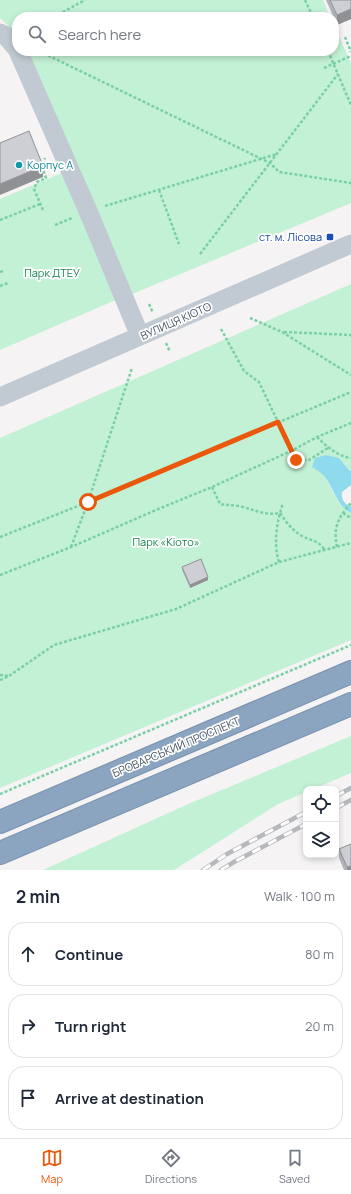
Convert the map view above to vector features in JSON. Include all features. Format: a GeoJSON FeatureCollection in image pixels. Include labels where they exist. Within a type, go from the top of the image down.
{"type":"FeatureCollection","features":[{"type":"Feature","properties":{"kind":"highway","name":"БРОВАРСЬКИЙ ПРОСПЕКТ"},"geometry":{"type":"LineString","coordinates":[[0,822],[351,672]]}},
{"type":"Feature","properties":{"kind":"highway"},"geometry":{"type":"LineString","coordinates":[[0,853],[351,704]]}},
{"type":"Feature","properties":{"kind":"street"},"geometry":{"type":"LineString","coordinates":[[0,33],[5,35],[12,43]]}},
{"type":"Feature","properties":{"kind":"street"},"geometry":{"type":"LineString","coordinates":[[21,56],[140,336]]}},
{"type":"Feature","properties":{"kind":"street","name":"ВУЛИЦЯ КІОТО"},"geometry":{"type":"LineString","coordinates":[[0,397],[351,244]]}},
{"type":"Feature","properties":{"kind":"path"},"geometry":{"type":"LineString","coordinates":[[63,12],[85,0]]}},
{"type":"Feature","properties":{"kind":"path"},"geometry":{"type":"LineString","coordinates":[[305,0],[311,12]]}},
{"type":"Feature","properties":{"kind":"path"},"geometry":{"type":"LineString","coordinates":[[345,37],[351,52]]}},
{"type":"Feature","properties":{"kind":"path"},"geometry":{"type":"LineString","coordinates":[[49,56],[270,164],[278,172],[351,183]]}},
{"type":"Feature","properties":{"kind":"path"},"geometry":{"type":"LineString","coordinates":[[330,56],[351,104]]}},
{"type":"Feature","properties":{"kind":"path"},"geometry":{"type":"LineString","coordinates":[[324,68],[351,56]]}},
{"type":"Feature","properties":{"kind":"path"},"geometry":{"type":"LineString","coordinates":[[200,254],[338,74]]}},
{"type":"Feature","properties":{"kind":"path"},"geometry":{"type":"LineString","coordinates":[[43,210],[34,189],[37,182],[46,178],[42,167],[46,157],[62,151]]}},
{"type":"Feature","properties":{"kind":"path"},"geometry":{"type":"LineString","coordinates":[[88,211],[277,154]]}},
{"type":"Feature","properties":{"kind":"path"},"geometry":{"type":"LineString","coordinates":[[158,190],[179,244]]}},
{"type":"Feature","properties":{"kind":"path"},"geometry":{"type":"LineString","coordinates":[[0,220],[40,204]]}},
{"type":"Feature","properties":{"kind":"path"},"geometry":{"type":"LineString","coordinates":[[0,286],[8,283]]}},
{"type":"Feature","properties":{"kind":"path"},"geometry":{"type":"LineString","coordinates":[[250,318],[282,332],[351,375]]}},
{"type":"Feature","properties":{"kind":"path"},"geometry":{"type":"LineString","coordinates":[[221,329],[244,371],[259,382],[296,460],[309,460],[328,448]]}},
{"type":"Feature","properties":{"kind":"path"},"geometry":{"type":"LineString","coordinates":[[282,332],[351,335]]}},
{"type":"Feature","properties":{"kind":"path"},"geometry":{"type":"LineString","coordinates":[[71,547],[88,502],[132,368]]}},
{"type":"Feature","properties":{"kind":"path"},"geometry":{"type":"LineString","coordinates":[[0,538],[351,392]]}},
{"type":"Feature","properties":{"kind":"path"},"geometry":{"type":"LineString","coordinates":[[0,576],[212,487],[292,451],[317,437],[351,423]]}},
{"type":"Feature","properties":{"kind":"path"},"geometry":{"type":"LineString","coordinates":[[317,437],[328,448],[351,458]]}},
{"type":"Feature","properties":{"kind":"path"},"geometry":{"type":"LineString","coordinates":[[212,487],[220,504],[238,506],[271,515],[280,513]]}},
{"type":"Feature","properties":{"kind":"path"},"geometry":{"type":"LineString","coordinates":[[279,562],[276,553],[276,536],[283,503]]}},
{"type":"Feature","properties":{"kind":"path"},"geometry":{"type":"LineString","coordinates":[[337,547],[335,535],[336,526],[351,503]]}},
{"type":"Feature","properties":{"kind":"path"},"geometry":{"type":"LineString","coordinates":[[344,512],[351,518]]}},
{"type":"Feature","properties":{"kind":"path"},"geometry":{"type":"LineString","coordinates":[[280,513],[290,527],[303,537],[314,540],[324,549]]}},
{"type":"Feature","properties":{"kind":"path"},"geometry":{"type":"LineString","coordinates":[[0,680],[9,676],[54,645],[176,609],[279,562],[351,543]]}},
{"type":"Feature","properties":{"kind":"path"},"geometry":{"type":"LineString","coordinates":[[0,794],[351,645]]}},
{"type":"Feature","properties":{"kind":"path"},"geometry":{"type":"LineString","coordinates":[[0,675],[9,676]]}},
{"type":"Feature","properties":{"kind":"green space"},"geometry":{"type":"Polygon","coordinates":[[[0,0],[323,0],[328,12],[12,12],[12,29],[0,18],[0,0]]]}},
{"type":"Feature","properties":{"kind":"green space"},"geometry":{"type":"Polygon","coordinates":[[[339,36],[351,63],[351,203],[130,295],[29,56],[339,56],[339,36]]]}},
{"type":"Feature","properties":{"kind":"green space","name":"Парк ДТЕУ"},"geometry":{"type":"Polygon","coordinates":[[[64,172],[118,299],[0,350],[0,199],[64,172]]]}},
{"type":"Feature","properties":{"kind":"green space","name":"Парк «Кіото»"},"geometry":{"type":"Polygon","coordinates":[[[351,284],[351,471],[339,458],[324,475],[338,501],[351,513],[351,640],[0,788],[0,438],[351,284]]]}},
{"type":"Feature","properties":{"kind":"green space"},"geometry":{"type":"Polygon","coordinates":[[[351,736],[351,773],[320,786],[303,786],[303,793],[278,804],[174,870],[43,870],[186,805],[351,736]]]}},
{"type":"Feature","properties":{"kind":"water"},"geometry":{"type":"Polygon","coordinates":[[[326,455],[339,458],[351,471],[351,485],[342,492],[342,497],[346,504],[351,507],[351,513],[339,502],[324,476],[312,467],[315,458],[326,455]]]}},
{"type":"Feature","properties":{"kind":"building"},"geometry":{"type":"Polygon","coordinates":[[[330,0],[351,0],[351,9],[339,14],[339,12],[336,12],[330,0]]]}},
{"type":"Feature","properties":{"kind":"building","name":"Корпус А"},"geometry":{"type":"Polygon","coordinates":[[[29,131],[43,166],[0,184],[0,143],[29,131]]]}},
{"type":"Feature","properties":{"kind":"building"},"geometry":{"type":"Polygon","coordinates":[[[201,559],[208,577],[190,585],[182,567],[201,559]]]}},
{"type":"Feature","properties":{"kind":"building"},"geometry":{"type":"Polygon","coordinates":[[[351,844],[351,866],[347,867],[339,849],[351,844]]]}},
{"type":"Feature","properties":{"kind":"railway"},"geometry":{"type":"LineString","coordinates":[[339,794],[351,788]]}},
{"type":"Feature","properties":{"kind":"railway"},"geometry":{"type":"LineString","coordinates":[[339,806],[351,800]]}},
{"type":"Feature","properties":{"kind":"railway"},"geometry":{"type":"LineString","coordinates":[[203,870],[227,854],[303,814]]}},
{"type":"Feature","properties":{"kind":"railway"},"geometry":{"type":"LineString","coordinates":[[221,870],[303,826]]}},
{"type":"Feature","properties":{"kind":"place","name":"Корпус А"},"geometry":{"type":"Point","coordinates":[19,165]}},
{"type":"Feature","properties":{"kind":"place","name":"ст. м. Лісова"},"geometry":{"type":"Point","coordinates":[330,237]}},
{"type":"Feature","properties":{"kind":"route"},"geometry":{"type":"LineString","coordinates":[[88,502],[278,422],[296,460]]}}]}
